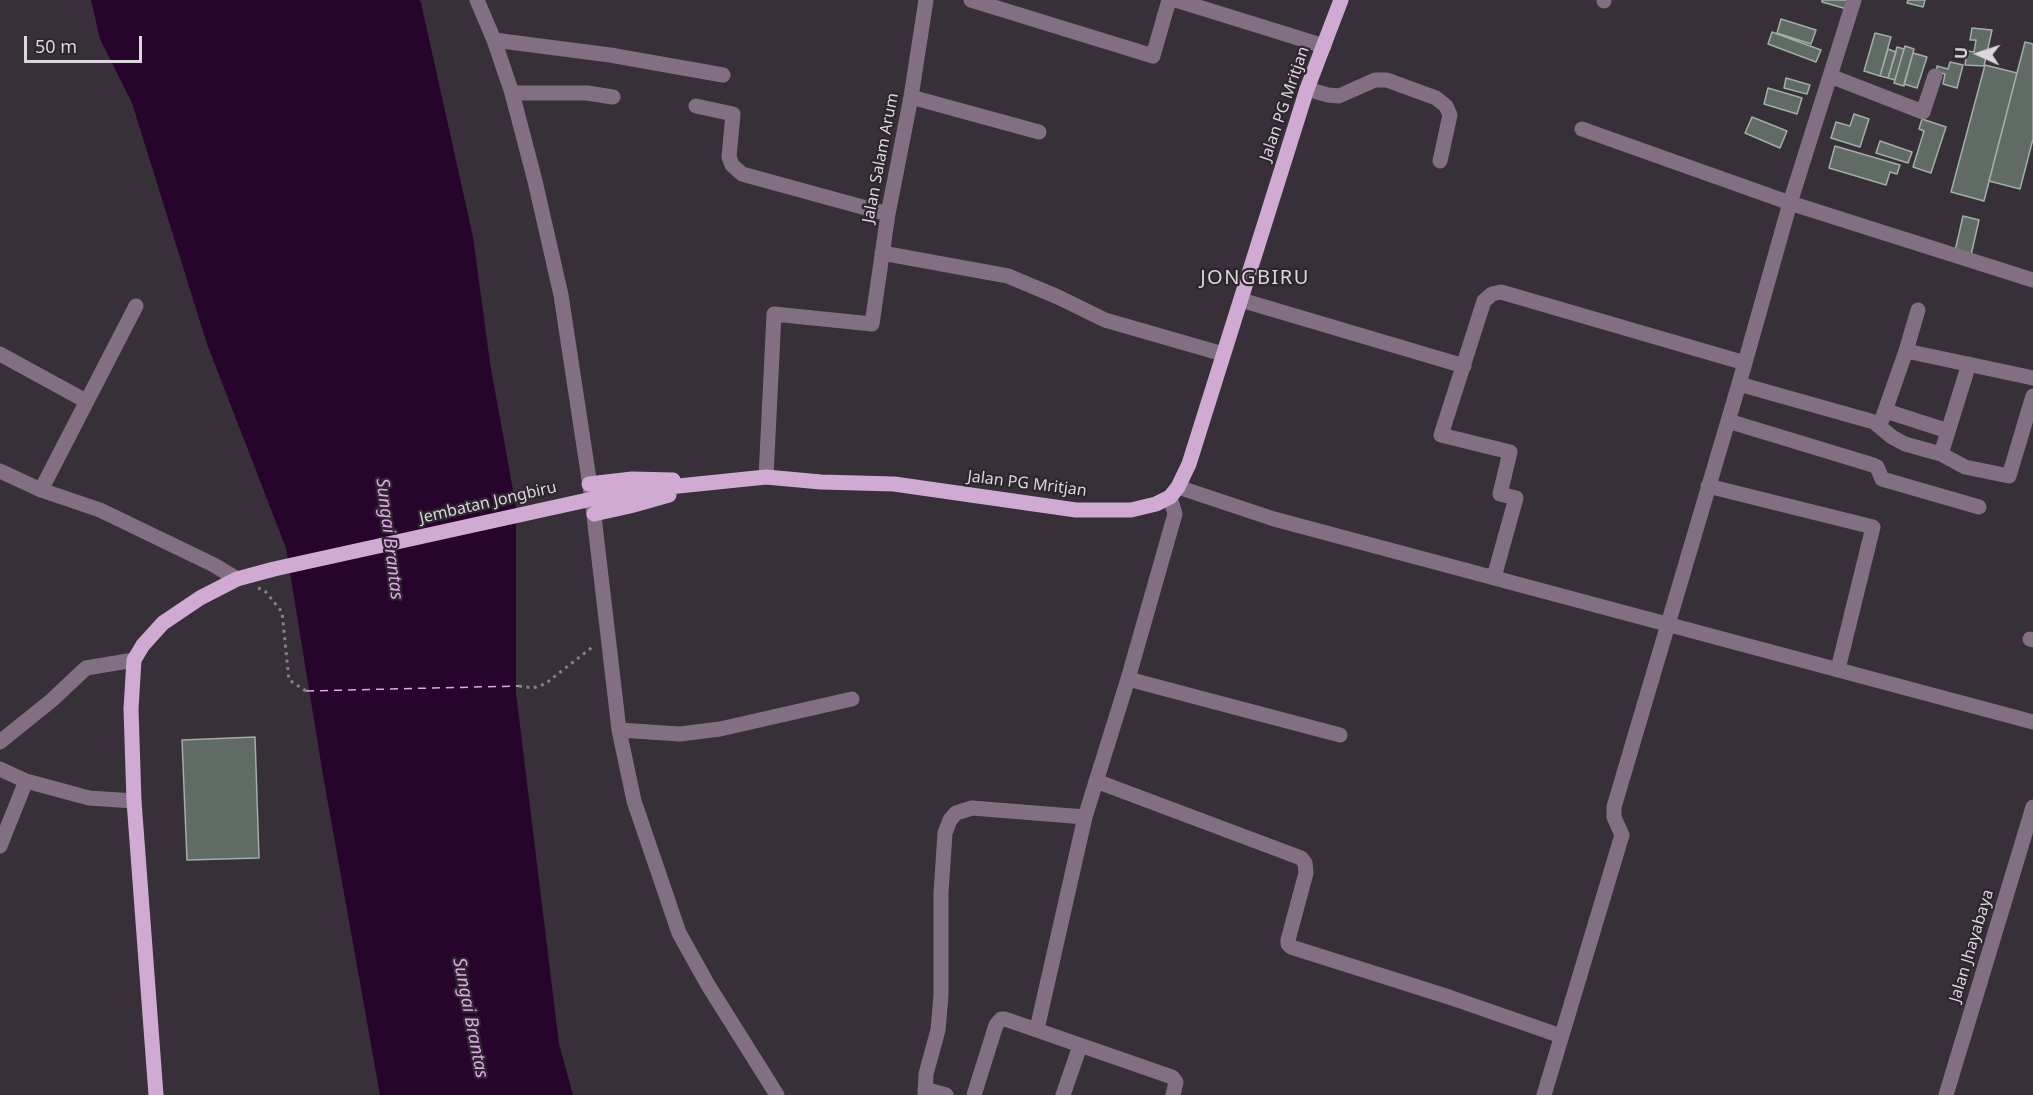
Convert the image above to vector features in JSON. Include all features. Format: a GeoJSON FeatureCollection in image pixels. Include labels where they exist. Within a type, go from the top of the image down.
{"type":"FeatureCollection","features":[{"type":"Feature","properties":{"kind":"main road","name":"Jalan PG Mritjan"},"geometry":{"type":"LineString","coordinates":[[570,504],[696,484],[766,477],[821,482],[894,484],[1076,510],[1131,510],[1156,504],[1174,492],[1189,464],[1307,90],[1341,0]]}},
{"type":"Feature","properties":{"kind":"main road","name":"Jembatan Jongbiru"},"geometry":{"type":"LineString","coordinates":[[134,660],[143,645],[163,623],[200,597],[237,579],[570,504]]}},
{"type":"Feature","properties":{"kind":"main road"},"geometry":{"type":"LineString","coordinates":[[134,660],[131,709],[134,801],[156,1095]]}},
{"type":"Feature","properties":{"kind":"street"},"geometry":{"type":"LineString","coordinates":[[477,0],[494,39],[512,93],[561,295],[592,499],[620,730],[634,801],[679,933],[708,985],[777,1095]]}},
{"type":"Feature","properties":{"kind":"street","name":"Jalan Salam Arum"},"geometry":{"type":"LineString","coordinates":[[766,477],[774,314],[872,324],[888,214],[911,97],[926,0]]}},
{"type":"Feature","properties":{"kind":"street"},"geometry":{"type":"LineString","coordinates":[[971,0],[1153,56],[1169,0]]}},
{"type":"Feature","properties":{"kind":"street"},"geometry":{"type":"LineString","coordinates":[[1176,0],[1324,45]]}},
{"type":"Feature","properties":{"kind":"street"},"geometry":{"type":"LineString","coordinates":[[1544,1095],[1622,835],[1614,817],[1614,807],[1790,203],[1854,0]]}},
{"type":"Feature","properties":{"kind":"street"},"geometry":{"type":"LineString","coordinates":[[494,39],[610,55],[723,75]]}},
{"type":"Feature","properties":{"kind":"street"},"geometry":{"type":"LineString","coordinates":[[1830,76],[1923,112],[1935,76]]}},
{"type":"Feature","properties":{"kind":"street"},"geometry":{"type":"LineString","coordinates":[[1307,90],[1339,96],[1375,80],[1387,80],[1436,98],[1446,106],[1450,115],[1440,161]]}},
{"type":"Feature","properties":{"kind":"street"},"geometry":{"type":"LineString","coordinates":[[512,93],[587,93],[614,97]]}},
{"type":"Feature","properties":{"kind":"street"},"geometry":{"type":"LineString","coordinates":[[911,97],[1038,132]]}},
{"type":"Feature","properties":{"kind":"street"},"geometry":{"type":"LineString","coordinates":[[696,106],[733,114],[728,148],[729,157],[732,165],[742,174],[888,214]]}},
{"type":"Feature","properties":{"kind":"street"},"geometry":{"type":"LineString","coordinates":[[1582,129],[1790,203],[2033,280]]}},
{"type":"Feature","properties":{"kind":"street"},"geometry":{"type":"LineString","coordinates":[[882,253],[1008,276],[1106,320],[1222,354]]}},
{"type":"Feature","properties":{"kind":"street"},"geometry":{"type":"LineString","coordinates":[[1494,577],[1516,498],[1500,494],[1510,452],[1441,435],[1484,301],[1492,294],[1501,292],[1745,363]]}},
{"type":"Feature","properties":{"kind":"street"},"geometry":{"type":"LineString","coordinates":[[1241,300],[1464,366]]}},
{"type":"Feature","properties":{"kind":"street"},"geometry":{"type":"LineString","coordinates":[[41,490],[136,306]]}},
{"type":"Feature","properties":{"kind":"street"},"geometry":{"type":"LineString","coordinates":[[1918,310],[1883,418],[1892,437],[1905,444],[1941,454],[1965,467],[2009,477],[2033,396]]}},
{"type":"Feature","properties":{"kind":"street"},"geometry":{"type":"LineString","coordinates":[[1905,351],[1969,364],[2032,373]]}},
{"type":"Feature","properties":{"kind":"street"},"geometry":{"type":"LineString","coordinates":[[0,354],[86,401]]}},
{"type":"Feature","properties":{"kind":"street"},"geometry":{"type":"LineString","coordinates":[[1941,454],[1969,364]]}},
{"type":"Feature","properties":{"kind":"street"},"geometry":{"type":"LineString","coordinates":[[1739,384],[1874,422],[1883,418],[1948,431]]}},
{"type":"Feature","properties":{"kind":"street"},"geometry":{"type":"LineString","coordinates":[[1728,421],[1873,465],[1877,467],[1882,479],[1978,507]]}},
{"type":"Feature","properties":{"kind":"street"},"geometry":{"type":"LineString","coordinates":[[0,471],[41,490],[100,510],[214,565],[237,579]]}},
{"type":"Feature","properties":{"kind":"street"},"geometry":{"type":"LineString","coordinates":[[1708,486],[1873,527],[1838,669]]}},
{"type":"Feature","properties":{"kind":"street"},"geometry":{"type":"LineString","coordinates":[[1037,1029],[1085,817],[1128,679],[1175,514],[1174,492],[2033,722]]}},
{"type":"Feature","properties":{"kind":"street"},"geometry":{"type":"LineString","coordinates":[[0,741],[52,700],[86,668],[134,660]]}},
{"type":"Feature","properties":{"kind":"street"},"geometry":{"type":"LineString","coordinates":[[1128,679],[1340,735]]}},
{"type":"Feature","properties":{"kind":"street"},"geometry":{"type":"LineString","coordinates":[[620,730],[680,734],[720,729],[852,699]]}},
{"type":"Feature","properties":{"kind":"street"},"geometry":{"type":"LineString","coordinates":[[0,769],[26,781],[89,798],[134,801]]}},
{"type":"Feature","properties":{"kind":"street"},"geometry":{"type":"LineString","coordinates":[[0,846],[26,781]]}},
{"type":"Feature","properties":{"kind":"street"},"geometry":{"type":"LineString","coordinates":[[1096,781],[1300,858],[1305,863],[1306,873],[1288,940],[1291,947],[1449,997],[1561,1036]]}},
{"type":"Feature","properties":{"kind":"street","name":"Jalan Jhayabaya"},"geometry":{"type":"LineString","coordinates":[[1946,1095],[2033,807]]}},
{"type":"Feature","properties":{"kind":"street"},"geometry":{"type":"LineString","coordinates":[[946,1095],[925,1092],[928,1065],[938,1030],[941,996],[941,893],[945,833],[950,820],[956,813],[972,808],[1085,817]]}},
{"type":"Feature","properties":{"kind":"street"},"geometry":{"type":"LineString","coordinates":[[974,1095],[996,1025],[1001,1019],[1037,1029],[1172,1077],[1176,1082],[1173,1095]]}},
{"type":"Feature","properties":{"kind":"street"},"geometry":{"type":"LineString","coordinates":[[1063,1095],[1080,1046]]}},
{"type":"Feature","properties":{"kind":"path"},"geometry":{"type":"LineString","coordinates":[[237,579],[265,591],[282,612],[289,680],[306,691]]}},
{"type":"Feature","properties":{"kind":"path"},"geometry":{"type":"LineString","coordinates":[[519,686],[533,688],[545,684],[608,635]]}},
{"type":"Feature","properties":{"kind":"water","name":"Sungai Brantas"},"geometry":{"type":"Polygon","coordinates":[[[91,0],[419,0],[421,3],[473,237],[490,363],[516,507],[516,693],[559,1044],[573,1095],[380,1095],[323,775],[286,548],[207,344],[132,103],[100,39],[91,0]]]}},
{"type":"Feature","properties":{"kind":"building"},"geometry":{"type":"Polygon","coordinates":[[[1822,0],[1850,0],[1847,9],[1822,2],[1822,0]]]}},
{"type":"Feature","properties":{"kind":"building"},"geometry":{"type":"Polygon","coordinates":[[[1908,0],[1925,0],[1923,7],[1907,3],[1908,0]]]}},
{"type":"Feature","properties":{"kind":"building"},"geometry":{"type":"Polygon","coordinates":[[[1781,19],[1816,30],[1811,44],[1777,33],[1781,19]]]}},
{"type":"Feature","properties":{"kind":"building"},"geometry":{"type":"Polygon","coordinates":[[[1972,28],[1992,30],[1984,66],[1965,65],[1967,51],[1974,52],[1976,40],[1970,40],[1972,28]]]}},
{"type":"Feature","properties":{"kind":"building"},"geometry":{"type":"Polygon","coordinates":[[[1772,32],[1821,50],[1816,62],[1768,44],[1772,32]]]}},
{"type":"Feature","properties":{"kind":"building"},"geometry":{"type":"Polygon","coordinates":[[[1875,33],[1891,37],[1880,76],[1864,71],[1875,33]]]}},
{"type":"Feature","properties":{"kind":"building"},"geometry":{"type":"Polygon","coordinates":[[[2025,42],[2033,44],[2033,139],[2020,189],[1989,181],[2025,42]]]}},
{"type":"Feature","properties":{"kind":"building"},"geometry":{"type":"Polygon","coordinates":[[[1905,46],[1914,49],[1904,86],[1894,83],[1905,46]]]}},
{"type":"Feature","properties":{"kind":"building"},"geometry":{"type":"Polygon","coordinates":[[[1897,47],[1904,49],[1895,80],[1888,78],[1897,47]]]}},
{"type":"Feature","properties":{"kind":"building"},"geometry":{"type":"Polygon","coordinates":[[[1888,49],[1896,52],[1888,78],[1880,76],[1888,49]]]}},
{"type":"Feature","properties":{"kind":"building"},"geometry":{"type":"Polygon","coordinates":[[[1913,53],[1927,57],[1917,88],[1904,84],[1913,53]]]}},
{"type":"Feature","properties":{"kind":"building"},"geometry":{"type":"Polygon","coordinates":[[[1950,62],[1963,65],[1957,88],[1943,84],[1945,74],[1936,72],[1937,66],[1948,69],[1950,62]]]}},
{"type":"Feature","properties":{"kind":"building"},"geometry":{"type":"Polygon","coordinates":[[[1985,65],[2017,73],[1984,201],[1951,192],[1985,65]]]}},
{"type":"Feature","properties":{"kind":"building"},"geometry":{"type":"Polygon","coordinates":[[[1786,78],[1810,85],[1807,94],[1784,88],[1786,78]]]}},
{"type":"Feature","properties":{"kind":"building"},"geometry":{"type":"Polygon","coordinates":[[[1768,88],[1802,98],[1797,114],[1764,104],[1768,88]]]}},
{"type":"Feature","properties":{"kind":"building"},"geometry":{"type":"Polygon","coordinates":[[[1854,114],[1869,119],[1860,147],[1831,138],[1836,122],[1850,126],[1854,114]]]}},
{"type":"Feature","properties":{"kind":"building"},"geometry":{"type":"Polygon","coordinates":[[[1752,117],[1787,131],[1780,148],[1745,133],[1752,117]]]}},
{"type":"Feature","properties":{"kind":"building"},"geometry":{"type":"Polygon","coordinates":[[[1922,119],[1946,127],[1931,173],[1913,167],[1924,131],[1919,129],[1922,119]]]}},
{"type":"Feature","properties":{"kind":"building"},"geometry":{"type":"Polygon","coordinates":[[[1880,141],[1912,152],[1908,163],[1876,153],[1880,141]]]}},
{"type":"Feature","properties":{"kind":"building"},"geometry":{"type":"Polygon","coordinates":[[[1835,146],[1900,165],[1897,174],[1890,172],[1886,185],[1829,168],[1835,146]]]}},
{"type":"Feature","properties":{"kind":"building"},"geometry":{"type":"Polygon","coordinates":[[[1963,216],[1979,220],[1971,255],[1955,251],[1963,216]]]}},
{"type":"Feature","properties":{"kind":"building"},"geometry":{"type":"Polygon","coordinates":[[[255,737],[259,858],[187,860],[182,740],[255,737]]]}},
{"type":"Feature","properties":{"kind":"ferry route"},"geometry":{"type":"LineString","coordinates":[[306,691],[519,686]]}},
{"type":"Feature","properties":{"kind":"district","name":"JONGBIRU"},"geometry":{"type":"Point","coordinates":[1255,278]}}]}
